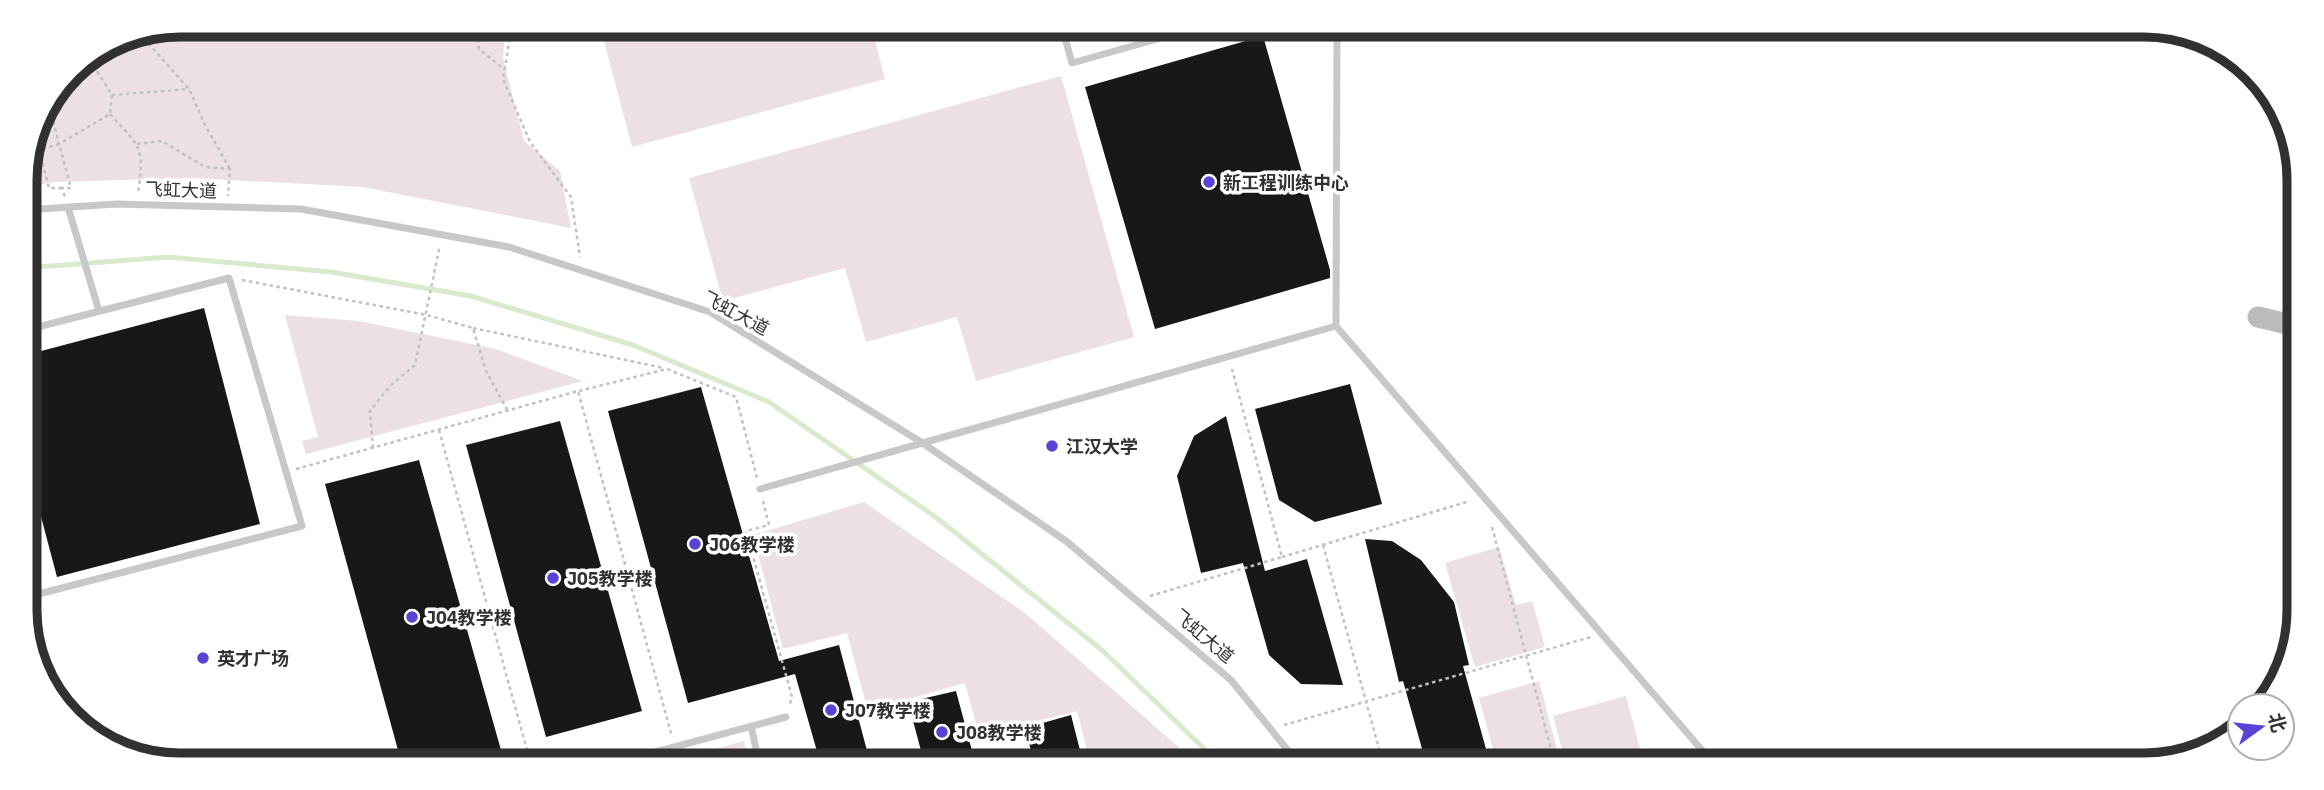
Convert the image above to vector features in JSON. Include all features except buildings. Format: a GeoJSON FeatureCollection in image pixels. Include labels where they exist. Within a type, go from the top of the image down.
{"type":"FeatureCollection","features":[{"type":"Feature","properties":{"kind":"street"},"geometry":{"type":"LineString","coordinates":[[2258,317],[2287,324]]}},
{"type":"Feature","properties":{"kind":"lane"},"geometry":{"type":"LineString","coordinates":[[1065,37],[1072,63],[1164,37]]}},
{"type":"Feature","properties":{"kind":"lane"},"geometry":{"type":"LineString","coordinates":[[1337,37],[1336,326],[1704,753]]}},
{"type":"Feature","properties":{"kind":"lane","name":"飞虹大道"},"geometry":{"type":"LineString","coordinates":[[37,209],[137,204],[301,209],[509,247],[710,312],[921,442],[1066,541],[1231,680],[1290,753]]}},
{"type":"Feature","properties":{"kind":"lane"},"geometry":{"type":"LineString","coordinates":[[68,207],[99,311]]}},
{"type":"Feature","properties":{"kind":"lane"},"geometry":{"type":"LineString","coordinates":[[37,327],[229,278],[302,526],[37,594]]}},
{"type":"Feature","properties":{"kind":"lane"},"geometry":{"type":"LineString","coordinates":[[760,489],[1336,326]]}},
{"type":"Feature","properties":{"kind":"lane"},"geometry":{"type":"LineString","coordinates":[[652,753],[786,717]]}},
{"type":"Feature","properties":{"kind":"lane"},"geometry":{"type":"LineString","coordinates":[[751,726],[757,753]]}},
{"type":"Feature","properties":{"kind":"path"},"geometry":{"type":"LineString","coordinates":[[478,37],[479,50],[504,69]]}},
{"type":"Feature","properties":{"kind":"path"},"geometry":{"type":"LineString","coordinates":[[510,37],[503,79],[530,142],[571,197],[582,271]]}},
{"type":"Feature","properties":{"kind":"path"},"geometry":{"type":"LineString","coordinates":[[146,41],[189,89],[205,125],[230,169],[227,207]]}},
{"type":"Feature","properties":{"kind":"path"},"geometry":{"type":"LineString","coordinates":[[91,68],[95,68],[112,95],[110,114],[137,144],[143,163],[137,204]]}},
{"type":"Feature","properties":{"kind":"path"},"geometry":{"type":"LineString","coordinates":[[112,95],[189,89]]}},
{"type":"Feature","properties":{"kind":"path"},"geometry":{"type":"LineString","coordinates":[[41,150],[59,144],[110,114]]}},
{"type":"Feature","properties":{"kind":"path"},"geometry":{"type":"LineString","coordinates":[[40,153],[49,188],[71,188],[52,117]]}},
{"type":"Feature","properties":{"kind":"path"},"geometry":{"type":"LineString","coordinates":[[137,144],[162,141],[205,167],[230,169]]}},
{"type":"Feature","properties":{"kind":"path"},"geometry":{"type":"LineString","coordinates":[[62,188],[68,207]]}},
{"type":"Feature","properties":{"kind":"path"},"geometry":{"type":"LineString","coordinates":[[373,448],[370,411],[391,385],[415,365],[442,235]]}},
{"type":"Feature","properties":{"kind":"path"},"geometry":{"type":"LineString","coordinates":[[229,278],[427,315],[473,328],[667,369],[736,397],[769,525],[746,531],[792,697],[786,717]]}},
{"type":"Feature","properties":{"kind":"path"},"geometry":{"type":"LineString","coordinates":[[473,328],[486,371],[508,411]]}},
{"type":"Feature","properties":{"kind":"path"},"geometry":{"type":"LineString","coordinates":[[1228,356],[1282,557]]}},
{"type":"Feature","properties":{"kind":"path"},"geometry":{"type":"LineString","coordinates":[[286,472],[667,369]]}},
{"type":"Feature","properties":{"kind":"path"},"geometry":{"type":"LineString","coordinates":[[578,391],[675,747]]}},
{"type":"Feature","properties":{"kind":"path"},"geometry":{"type":"LineString","coordinates":[[439,430],[528,753]]}},
{"type":"Feature","properties":{"kind":"path"},"geometry":{"type":"LineString","coordinates":[[1136,600],[1484,497],[1552,753]]}},
{"type":"Feature","properties":{"kind":"path"},"geometry":{"type":"LineString","coordinates":[[1323,545],[1380,753]]}},
{"type":"Feature","properties":{"kind":"path"},"geometry":{"type":"LineString","coordinates":[[1271,729],[1601,634]]}},
{"type":"Feature","properties":{"kind":"shaded area"},"geometry":{"type":"Polygon","coordinates":[[[180,37],[505,37],[503,58],[524,141],[560,171],[571,228],[363,187],[191,178],[55,182],[37,185],[37,171],[48,125],[61,100],[79,79],[100,61],[143,42],[180,37]]]}},
{"type":"Feature","properties":{"kind":"shaded area"},"geometry":{"type":"Polygon","coordinates":[[[603,37],[874,37],[885,79],[632,147],[603,37]]]}},
{"type":"Feature","properties":{"kind":"shaded area"},"geometry":{"type":"Polygon","coordinates":[[[1061,76],[1134,337],[976,381],[957,317],[866,342],[845,268],[723,301],[689,178],[1061,76]]]}},
{"type":"Feature","properties":{"kind":"shaded area"},"geometry":{"type":"Polygon","coordinates":[[[285,315],[359,321],[496,349],[583,381],[306,454],[302,441],[318,437],[285,315]]]}},
{"type":"Feature","properties":{"kind":"shaded area"},"geometry":{"type":"Polygon","coordinates":[[[864,502],[1025,613],[1186,753],[1088,753],[1077,711],[979,735],[965,683],[868,711],[847,633],[783,649],[753,535],[864,502]]]}},
{"type":"Feature","properties":{"kind":"shaded area"},"geometry":{"type":"Polygon","coordinates":[[[1499,547],[1516,605],[1532,601],[1545,647],[1475,667],[1445,563],[1499,547]]]}},
{"type":"Feature","properties":{"kind":"shaded area"},"geometry":{"type":"Polygon","coordinates":[[[1539,681],[1558,753],[1494,753],[1479,698],[1539,681]]]}},
{"type":"Feature","properties":{"kind":"shaded area"},"geometry":{"type":"Polygon","coordinates":[[[1626,696],[1641,753],[1563,753],[1553,716],[1626,696]]]}},
{"type":"Feature","properties":{"kind":"shaded area"},"geometry":{"type":"Polygon","coordinates":[[[744,741],[747,753],[700,753],[744,741]]]}},
{"type":"Feature","properties":{"kind":"waterway"},"geometry":{"type":"LineString","coordinates":[[37,267],[168,257],[331,272],[471,296],[633,345],[769,402],[937,518],[1102,650],[1209,753]]}},
{"type":"Feature","properties":{"kind":"place","name":"新工程训练中心"},"geometry":{"type":"Point","coordinates":[1209,182]}},
{"type":"Feature","properties":{"kind":"place","name":"江汉大学"},"geometry":{"type":"Point","coordinates":[1052,446]}},
{"type":"Feature","properties":{"kind":"place","name":"J06教学楼"},"geometry":{"type":"Point","coordinates":[695,544]}},
{"type":"Feature","properties":{"kind":"place","name":"J05教学楼"},"geometry":{"type":"Point","coordinates":[553,578]}},
{"type":"Feature","properties":{"kind":"place","name":"J04教学楼"},"geometry":{"type":"Point","coordinates":[412,617]}},
{"type":"Feature","properties":{"kind":"place","name":"英才广场"},"geometry":{"type":"Point","coordinates":[203,658]}},
{"type":"Feature","properties":{"kind":"place","name":"J07教学楼"},"geometry":{"type":"Point","coordinates":[831,710]}},
{"type":"Feature","properties":{"kind":"place","name":"J08教学楼"},"geometry":{"type":"Point","coordinates":[942,732]}}]}
